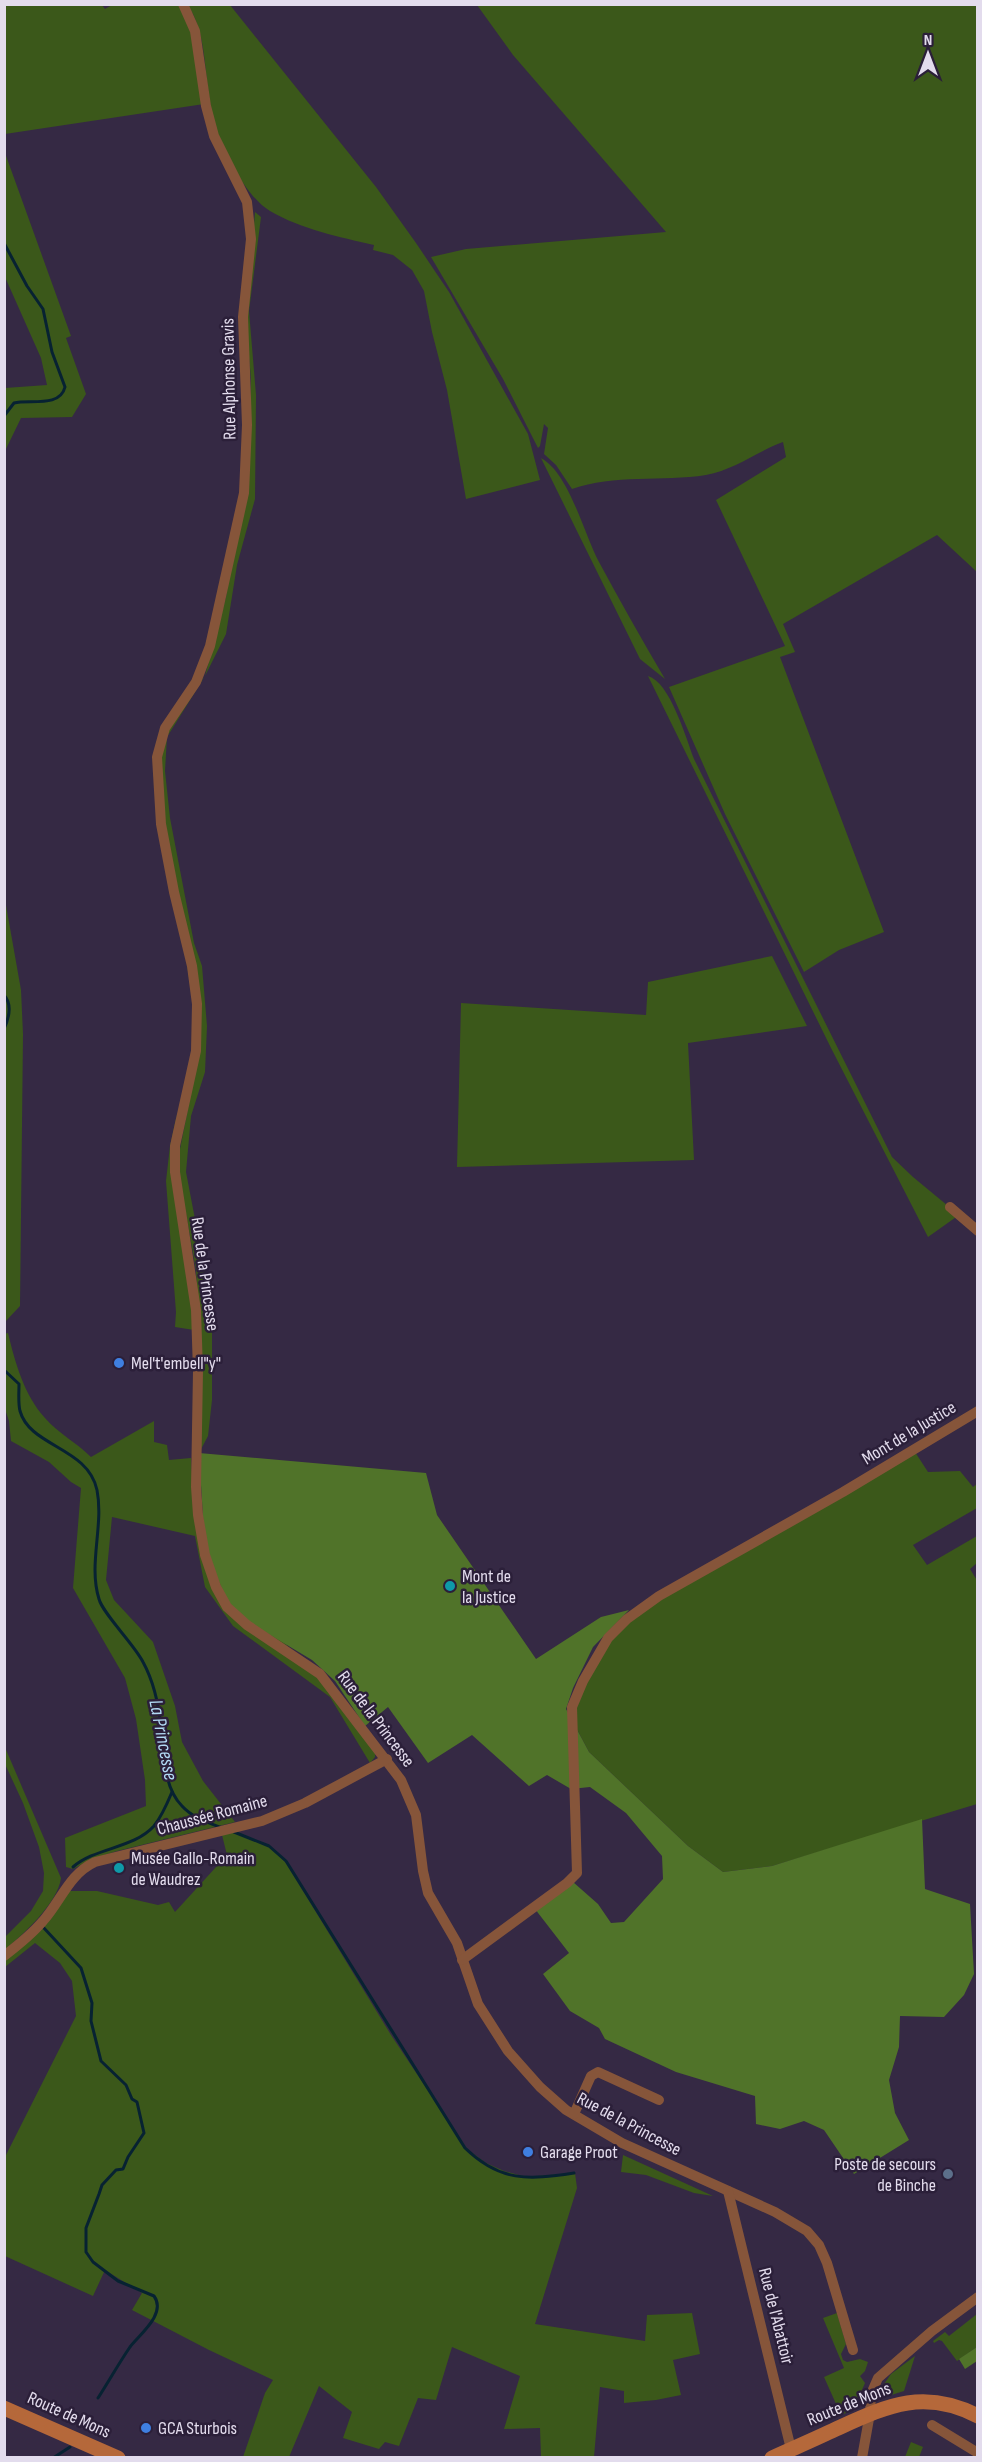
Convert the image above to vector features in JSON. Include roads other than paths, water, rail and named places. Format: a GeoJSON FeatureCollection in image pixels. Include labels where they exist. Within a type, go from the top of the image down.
{"type":"FeatureCollection","features":[{"type":"Feature","properties":{"kind":"main road","name":"Route de Mons"},"geometry":{"type":"LineString","coordinates":[[772,2457],[870,2413],[904,2403],[928,2401],[954,2406],[978,2416]]}},
{"type":"Feature","properties":{"kind":"main road","name":"Route de Mons"},"geometry":{"type":"LineString","coordinates":[[4,2408],[118,2457]]}},
{"type":"Feature","properties":{"kind":"street","name":"Rue Alphonse Gravis"},"geometry":{"type":"LineString","coordinates":[[158,748],[165,728],[196,682],[210,646],[240,511],[246,473],[247,398],[243,317],[250,250],[248,208],[214,136],[206,105],[195,31],[183,4]]}},
{"type":"Feature","properties":{"kind":"street","name":"Rue de la Princesse"},"geometry":{"type":"LineString","coordinates":[[158,748],[157,774],[161,824],[176,904],[192,966],[197,1004],[196,1051],[176,1146],[175,1165],[196,1310],[198,1371],[195,1480],[198,1515],[205,1555],[216,1587],[227,1607],[247,1625],[320,1674],[401,1780],[412,1800],[425,1883],[433,1904],[457,1943],[478,2004],[508,2051],[540,2087],[574,2114],[641,2152],[807,2230],[819,2245],[827,2263],[853,2350]]}},
{"type":"Feature","properties":{"kind":"street"},"geometry":{"type":"LineString","coordinates":[[951,1207],[978,1231]]}},
{"type":"Feature","properties":{"kind":"street","name":"Mont de la Justice"},"geometry":{"type":"LineString","coordinates":[[462,1960],[558,1890],[577,1873],[572,1707],[597,1654],[612,1634],[627,1619],[658,1596],[843,1492],[978,1411]]}},
{"type":"Feature","properties":{"kind":"street","name":"Chaussée Romaine"},"geometry":{"type":"LineString","coordinates":[[4,1956],[43,1922],[76,1875],[95,1862],[262,1821],[305,1803],[387,1759]]}},
{"type":"Feature","properties":{"kind":"street"},"geometry":{"type":"LineString","coordinates":[[574,2114],[591,2076],[598,2072],[659,2100]]}},
{"type":"Feature","properties":{"kind":"street","name":"Rue de l'Abattoir"},"geometry":{"type":"LineString","coordinates":[[728,2191],[791,2449]]}},
{"type":"Feature","properties":{"kind":"street"},"geometry":{"type":"LineString","coordinates":[[862,2457],[872,2389],[883,2372],[978,2297]]}},
{"type":"Feature","properties":{"kind":"street"},"geometry":{"type":"LineString","coordinates":[[932,2426],[978,2453]]}},
{"type":"Feature","properties":{"kind":"waterway","name":"La Princesse"},"geometry":{"type":"LineString","coordinates":[[4,243],[27,286],[43,309],[52,352],[65,387],[62,394],[51,400],[14,403],[4,416]]}},
{"type":"Feature","properties":{"kind":"waterway","name":"La Princesse"},"geometry":{"type":"LineString","coordinates":[[4,995],[9,1007],[9,1016],[4,1029]]}},
{"type":"Feature","properties":{"kind":"waterway","name":"La Princesse"},"geometry":{"type":"LineString","coordinates":[[4,1370],[19,1384],[19,1408],[26,1423],[35,1432],[83,1465],[92,1476],[99,1504],[95,1559],[99,1599],[106,1613],[139,1655],[147,1670],[159,1712],[166,1769],[171,1789],[182,1806],[191,1814],[222,1828]]}},
{"type":"Feature","properties":{"kind":"waterway"},"geometry":{"type":"LineString","coordinates":[[73,1867],[92,1855],[125,1844],[145,1834],[154,1826],[172,1792]]}},
{"type":"Feature","properties":{"kind":"waterway","name":"La Princesse"},"geometry":{"type":"LineString","coordinates":[[234,1832],[269,1846],[286,1861],[465,2148],[490,2167],[515,2176],[542,2177],[574,2173]]}},
{"type":"Feature","properties":{"kind":"waterway"},"geometry":{"type":"LineString","coordinates":[[43,1927],[81,1968],[92,2003],[91,2021],[101,2061],[126,2085],[132,2099],[137,2102],[144,2133],[123,2169],[116,2170],[102,2185],[86,2228],[86,2252],[93,2262],[118,2281],[154,2296],[157,2310],[150,2324],[130,2347],[98,2398]]}},
{"type":"Feature","properties":{"kind":"waterway"},"geometry":{"type":"LineString","coordinates":[[53,2458],[70,2447]]}},
{"type":"Feature","properties":{"kind":"place","name":"Mel't'embell\"y\""},"geometry":{"type":"Point","coordinates":[119,1363]}},
{"type":"Feature","properties":{"kind":"place","name":"Mont de la Justice"},"geometry":{"type":"Point","coordinates":[450,1586]}},
{"type":"Feature","properties":{"kind":"place","name":"Musée Gallo-Romain de Waudrez"},"geometry":{"type":"Point","coordinates":[119,1868]}},
{"type":"Feature","properties":{"kind":"place","name":"Garage Proot"},"geometry":{"type":"Point","coordinates":[528,2152]}},
{"type":"Feature","properties":{"kind":"place","name":"Poste de secours de Binche"},"geometry":{"type":"Point","coordinates":[948,2174]}},
{"type":"Feature","properties":{"kind":"place","name":"GCA Sturbois"},"geometry":{"type":"Point","coordinates":[146,2428]}}]}
